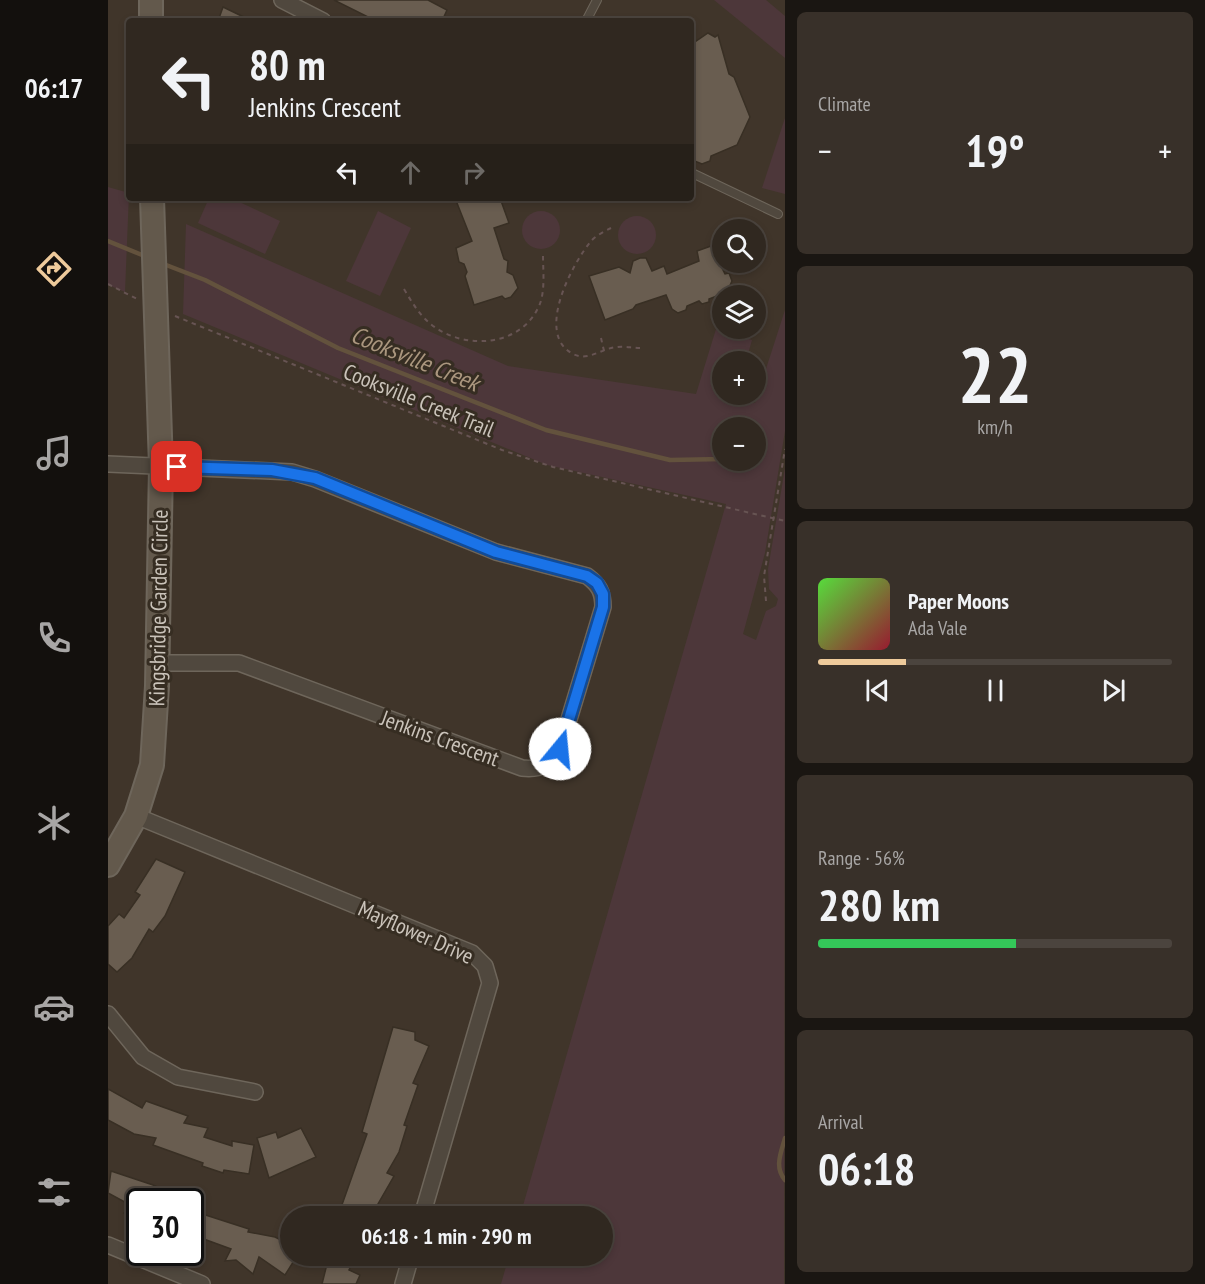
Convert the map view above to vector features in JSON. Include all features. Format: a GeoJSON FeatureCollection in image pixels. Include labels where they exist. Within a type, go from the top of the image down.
{"type":"FeatureCollection","features":[{"type":"Feature","properties":{"kind":"street"},"geometry":{"type":"LineString","coordinates":[[151,0],[151,18]]}},
{"type":"Feature","properties":{"kind":"street"},"geometry":{"type":"LineString","coordinates":[[294,7],[317,18]]}},
{"type":"Feature","properties":{"kind":"street","name":"Kingsbridge Garden Circle"},"geometry":{"type":"LineString","coordinates":[[108,865],[136,816],[152,765],[158,663],[161,466],[152,201]]}},
{"type":"Feature","properties":{"kind":"street"},"geometry":{"type":"LineString","coordinates":[[108,464],[161,466]]}},
{"type":"Feature","properties":{"kind":"street","name":"Jenkins Crescent"},"geometry":{"type":"LineString","coordinates":[[158,663],[239,663],[522,768],[535,769],[553,760],[560,749],[603,607],[600,589],[587,576],[496,552],[315,478],[272,470],[161,466]]}},
{"type":"Feature","properties":{"kind":"street","name":"Mayflower Drive"},"geometry":{"type":"LineString","coordinates":[[136,816],[472,954],[485,966],[490,983],[425,1206]]}},
{"type":"Feature","properties":{"kind":"street"},"geometry":{"type":"LineString","coordinates":[[108,1014],[143,1057],[178,1077],[255,1092]]}},
{"type":"Feature","properties":{"kind":"street"},"geometry":{"type":"LineString","coordinates":[[108,1245],[202,1284]]}},
{"type":"Feature","properties":{"kind":"street"},"geometry":{"type":"LineString","coordinates":[[403,1284],[408,1266]]}},
{"type":"Feature","properties":{"kind":"lane"},"geometry":{"type":"LineString","coordinates":[[588,18],[597,0]]}},
{"type":"Feature","properties":{"kind":"lane"},"geometry":{"type":"LineString","coordinates":[[694,173],[778,214]]}},
{"type":"Feature","properties":{"kind":"path"},"geometry":{"type":"LineString","coordinates":[[611,228],[592,239],[561,291],[556,318],[561,341],[572,354],[587,357],[615,347],[640,348]]}},
{"type":"Feature","properties":{"kind":"path"},"geometry":{"type":"LineString","coordinates":[[404,289],[419,314],[436,329],[467,341],[511,336],[530,321],[539,308],[543,285],[543,255]]}},
{"type":"Feature","properties":{"kind":"path","name":"Cooksville Creek Trail"},"geometry":{"type":"LineString","coordinates":[[108,284],[157,302],[502,450],[553,466],[731,506],[785,521]]}},
{"type":"Feature","properties":{"kind":"path"},"geometry":{"type":"LineString","coordinates":[[601,338],[604,351]]}},
{"type":"Feature","properties":{"kind":"path"},"geometry":{"type":"LineString","coordinates":[[766,601],[764,576],[785,449]]}},
{"type":"Feature","properties":{"kind":"shaded area"},"geometry":{"type":"Polygon","coordinates":[[[714,0],[766,0],[785,16],[785,58],[714,0]]]}},
{"type":"Feature","properties":{"kind":"shaded area"},"geometry":{"type":"Polygon","coordinates":[[[785,118],[785,194],[762,188],[785,118]]]}},
{"type":"Feature","properties":{"kind":"shaded area"},"geometry":{"type":"Polygon","coordinates":[[[108,187],[126,192],[126,201],[129,201],[125,292],[108,285],[108,187]]]}},
{"type":"Feature","properties":{"kind":"shaded area"},"geometry":{"type":"Polygon","coordinates":[[[208,201],[237,201],[280,221],[265,254],[198,223],[208,201]]]}},
{"type":"Feature","properties":{"kind":"shaded area"},"geometry":{"type":"Polygon","coordinates":[[[378,211],[411,228],[380,296],[346,281],[378,211]]]}},
{"type":"Feature","properties":{"kind":"shaded area"},"geometry":{"type":"Polygon","coordinates":[[[541,211],[548,212],[554,217],[559,223],[559,237],[554,243],[548,248],[541,249],[534,248],[528,243],[523,237],[522,230],[523,223],[528,217],[534,212],[541,211]]]}},
{"type":"Feature","properties":{"kind":"shaded area"},"geometry":{"type":"Polygon","coordinates":[[[637,216],[651,221],[656,235],[651,249],[637,254],[623,249],[618,235],[623,221],[637,216]]]}},
{"type":"Feature","properties":{"kind":"shaded area"},"geometry":{"type":"Polygon","coordinates":[[[186,224],[508,366],[696,394],[713,339],[752,340],[749,351],[712,351],[712,405],[766,405],[766,369],[785,310],[785,431],[765,553],[743,634],[756,640],[766,611],[776,606],[778,599],[769,589],[768,569],[785,468],[784,1284],[501,1284],[506,1266],[613,1266],[613,1206],[523,1206],[726,504],[547,465],[183,314],[186,224]]]}},
{"type":"Feature","properties":{"kind":"building"},"geometry":{"type":"Polygon","coordinates":[[[334,0],[428,0],[447,10],[443,18],[370,18],[334,0]]]}},
{"type":"Feature","properties":{"kind":"building"},"geometry":{"type":"Polygon","coordinates":[[[223,7],[246,18],[219,18],[223,7]]]}},
{"type":"Feature","properties":{"kind":"building"},"geometry":{"type":"Polygon","coordinates":[[[708,33],[715,37],[718,35],[729,74],[734,77],[750,117],[737,145],[711,156],[710,161],[702,164],[694,161],[694,43],[708,33]]]}},
{"type":"Feature","properties":{"kind":"building"},"geometry":{"type":"Polygon","coordinates":[[[456,201],[501,201],[509,223],[494,228],[504,259],[508,261],[507,272],[513,275],[518,288],[511,297],[505,299],[502,296],[474,305],[465,276],[467,272],[464,264],[459,262],[456,248],[472,241],[456,201]]]}},
{"type":"Feature","properties":{"kind":"building"},"geometry":{"type":"Polygon","coordinates":[[[711,246],[712,273],[729,273],[732,281],[730,285],[712,285],[712,298],[709,302],[702,304],[699,301],[678,313],[672,309],[666,295],[636,305],[633,309],[605,320],[589,276],[619,267],[630,273],[633,261],[640,258],[646,258],[652,271],[664,266],[667,274],[699,261],[697,251],[711,246]]]}},
{"type":"Feature","properties":{"kind":"building"},"geometry":{"type":"Polygon","coordinates":[[[156,859],[185,872],[165,916],[153,932],[149,929],[132,958],[117,972],[108,964],[108,926],[119,914],[124,918],[140,895],[135,892],[156,859]]]}},
{"type":"Feature","properties":{"kind":"building"},"geometry":{"type":"Polygon","coordinates":[[[393,1027],[415,1032],[415,1040],[429,1046],[413,1083],[418,1085],[404,1125],[407,1126],[399,1152],[387,1173],[394,1176],[377,1206],[342,1206],[367,1134],[362,1132],[393,1027]]]}},
{"type":"Feature","properties":{"kind":"building"},"geometry":{"type":"Polygon","coordinates":[[[108,1089],[142,1108],[146,1101],[188,1116],[184,1123],[208,1128],[204,1137],[232,1146],[232,1141],[254,1145],[249,1174],[224,1170],[223,1173],[202,1166],[203,1163],[153,1145],[156,1138],[134,1134],[108,1120],[108,1089]]]}},
{"type":"Feature","properties":{"kind":"building"},"geometry":{"type":"Polygon","coordinates":[[[301,1128],[316,1157],[269,1178],[257,1138],[276,1132],[278,1138],[301,1128]]]}},
{"type":"Feature","properties":{"kind":"building"},"geometry":{"type":"Polygon","coordinates":[[[111,1171],[160,1188],[126,1188],[126,1203],[108,1193],[111,1171]]]}},
{"type":"Feature","properties":{"kind":"building"},"geometry":{"type":"Polygon","coordinates":[[[204,1215],[249,1229],[248,1232],[280,1240],[280,1266],[291,1266],[285,1275],[259,1257],[253,1274],[236,1260],[225,1261],[231,1249],[204,1239],[204,1215]]]}},
{"type":"Feature","properties":{"kind":"building"},"geometry":{"type":"Polygon","coordinates":[[[326,1266],[351,1266],[349,1270],[360,1275],[356,1284],[322,1284],[326,1266]]]}},
{"type":"Feature","properties":{"kind":"waterway","name":"Cooksville Creek"},"geometry":{"type":"LineString","coordinates":[[108,241],[147,257]]}},
{"type":"Feature","properties":{"kind":"waterway","name":"Cooksville Creek"},"geometry":{"type":"LineString","coordinates":[[161,263],[205,280],[338,348],[546,430],[670,460],[712,459]]}},
{"type":"Feature","properties":{"kind":"waterway"},"geometry":{"type":"LineString","coordinates":[[785,1138],[779,1165],[785,1180]]}},
{"type":"Feature","properties":{"kind":"route"},"geometry":{"type":"LineString","coordinates":[[177,467],[272,470],[315,478],[444,533],[496,552],[573,571],[597,583],[603,594],[603,607],[560,749]]}}]}
